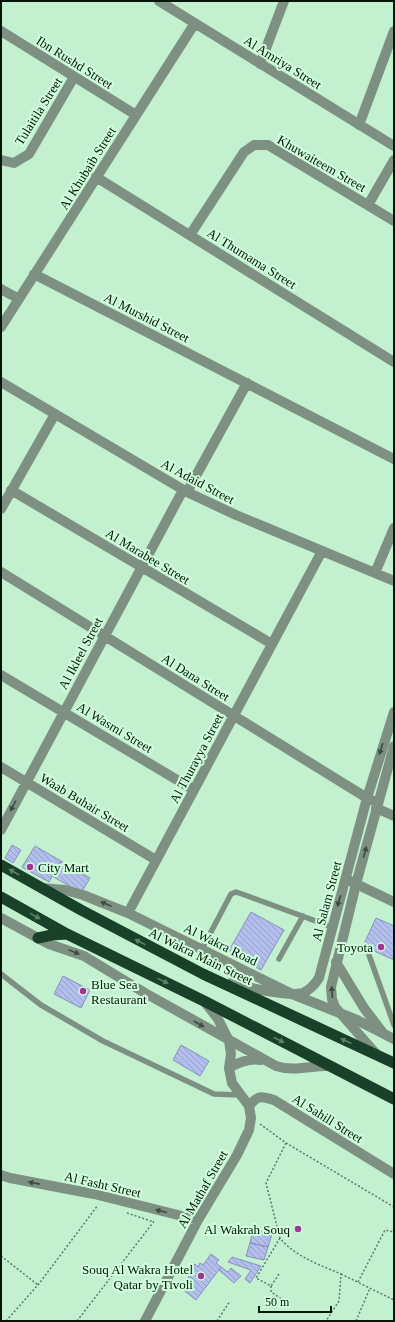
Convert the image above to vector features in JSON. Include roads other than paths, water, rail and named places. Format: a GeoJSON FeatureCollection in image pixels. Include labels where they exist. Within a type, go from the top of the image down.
{"type":"FeatureCollection","features":[{"type":"Feature","properties":{"kind":"highway","name":"Al Wakra Main Street"},"geometry":{"type":"LineString","coordinates":[[1,865],[40,888],[203,974],[394,1063]]}},
{"type":"Feature","properties":{"kind":"highway"},"geometry":{"type":"LineString","coordinates":[[1,897],[67,934],[204,1001],[394,1099]]}},
{"type":"Feature","properties":{"kind":"highway"},"geometry":{"type":"LineString","coordinates":[[38,938],[67,934]]}},
{"type":"Feature","properties":{"kind":"street"},"geometry":{"type":"LineString","coordinates":[[260,64],[284,1]]}},
{"type":"Feature","properties":{"kind":"street","name":"Al Amriya Street"},"geometry":{"type":"LineString","coordinates":[[163,2],[260,64],[394,146]]}},
{"type":"Feature","properties":{"kind":"street","name":"Al Khubaib Street"},"geometry":{"type":"LineString","coordinates":[[1,327],[195,23]]}},
{"type":"Feature","properties":{"kind":"street","name":"Ibn Rushd Street"},"geometry":{"type":"LineString","coordinates":[[1,31],[136,115]]}},
{"type":"Feature","properties":{"kind":"street"},"geometry":{"type":"LineString","coordinates":[[359,125],[394,31]]}},
{"type":"Feature","properties":{"kind":"street","name":"Tulaitila Street"},"geometry":{"type":"LineString","coordinates":[[1,160],[14,163],[29,154],[74,77]]}},
{"type":"Feature","properties":{"kind":"street","name":"Khuwaiteem Street"},"geometry":{"type":"LineString","coordinates":[[190,235],[244,152],[254,145],[268,145],[394,221]]}},
{"type":"Feature","properties":{"kind":"street","name":"Khuwaiteem Street"},"geometry":{"type":"LineString","coordinates":[[368,205],[394,160]]}},
{"type":"Feature","properties":{"kind":"street","name":"Al Thumama Street"},"geometry":{"type":"LineString","coordinates":[[96,178],[394,362]]}},
{"type":"Feature","properties":{"kind":"street","name":"Al Murshid Street"},"geometry":{"type":"LineString","coordinates":[[34,274],[394,459]]}},
{"type":"Feature","properties":{"kind":"street"},"geometry":{"type":"LineString","coordinates":[[1,289],[19,299]]}},
{"type":"Feature","properties":{"kind":"street","name":"Al Adaid Street"},"geometry":{"type":"LineString","coordinates":[[1,382],[185,491],[236,515],[394,581]]}},
{"type":"Feature","properties":{"kind":"street"},"geometry":{"type":"LineString","coordinates":[[185,491],[247,383]]}},
{"type":"Feature","properties":{"kind":"street"},"geometry":{"type":"LineString","coordinates":[[1,509],[55,414]]}},
{"type":"Feature","properties":{"kind":"street","name":"Al Marabee Street"},"geometry":{"type":"LineString","coordinates":[[11,490],[272,644]]}},
{"type":"Feature","properties":{"kind":"street","name":"Al Ikleel Street"},"geometry":{"type":"LineString","coordinates":[[1,830],[104,636],[185,491]]}},
{"type":"Feature","properties":{"kind":"street"},"geometry":{"type":"LineString","coordinates":[[375,573],[394,528]]}},
{"type":"Feature","properties":{"kind":"street","name":"Al Thurayya Street"},"geometry":{"type":"LineString","coordinates":[[128,913],[322,551]]}},
{"type":"Feature","properties":{"kind":"street","name":"Al Dana Street"},"geometry":{"type":"LineString","coordinates":[[1,572],[394,816]]}},
{"type":"Feature","properties":{"kind":"street","name":"Al Wasmi Street"},"geometry":{"type":"LineString","coordinates":[[1,675],[194,790]]}},
{"type":"Feature","properties":{"kind":"street","name":"Al Salam Street"},"geometry":{"type":"LineString","coordinates":[[203,974],[243,987],[292,994],[309,990],[319,978],[367,798],[394,712]]}},
{"type":"Feature","properties":{"kind":"street","name":"Al Salam Street"},"geometry":{"type":"LineString","coordinates":[[378,1056],[335,1007],[332,999],[331,987],[356,884],[394,746]]}},
{"type":"Feature","properties":{"kind":"street","name":"Waab Buhair Street"},"geometry":{"type":"LineString","coordinates":[[1,767],[156,860]]}},
{"type":"Feature","properties":{"kind":"street"},"geometry":{"type":"LineString","coordinates":[[346,879],[394,902]]}},
{"type":"Feature","properties":{"kind":"street","name":"Al Wakra Road"},"geometry":{"type":"LineString","coordinates":[[40,888],[65,890],[83,895],[128,913],[292,994],[357,1020],[390,1038]]}},
{"type":"Feature","properties":{"kind":"street"},"geometry":{"type":"LineString","coordinates":[[1,918],[49,944],[84,956],[229,1041],[276,1066],[288,1069],[331,1066]]}},
{"type":"Feature","properties":{"kind":"street"},"geometry":{"type":"LineString","coordinates":[[336,962],[364,1008],[390,1038]]}},
{"type":"Feature","properties":{"kind":"street","name":"Al Mathaf Street"},"geometry":{"type":"LineString","coordinates":[[145,1321],[198,1220],[249,1130],[251,1118],[249,1106],[232,1083],[229,1068],[229,1041],[218,1019],[204,1001]]}},
{"type":"Feature","properties":{"kind":"street"},"geometry":{"type":"LineString","coordinates":[[229,1068],[251,1059],[266,1061]]}},
{"type":"Feature","properties":{"kind":"street","name":"Al Sahill Street"},"geometry":{"type":"LineString","coordinates":[[249,1106],[254,1099],[263,1096],[274,1100],[394,1174]]}},
{"type":"Feature","properties":{"kind":"street","name":"Al Fasht Street"},"geometry":{"type":"LineString","coordinates":[[1,1175],[94,1194],[198,1220]]}},
{"type":"Feature","properties":{"kind":"lane"},"geometry":{"type":"LineString","coordinates":[[202,949],[231,894],[236,892],[332,927]]}},
{"type":"Feature","properties":{"kind":"lane"},"geometry":{"type":"LineString","coordinates":[[279,959],[303,916]]}},
{"type":"Feature","properties":{"kind":"lane"},"geometry":{"type":"LineString","coordinates":[[369,954],[394,1025]]}},
{"type":"Feature","properties":{"kind":"lane"},"geometry":{"type":"LineString","coordinates":[[1,974],[41,1005],[103,1041],[214,1094],[240,1095]]}},
{"type":"Feature","properties":{"kind":"place","name":"City Mart"},"geometry":{"type":"Point","coordinates":[30,867]}},
{"type":"Feature","properties":{"kind":"place","name":"Toyota"},"geometry":{"type":"Point","coordinates":[381,947]}},
{"type":"Feature","properties":{"kind":"place","name":"Blue Sea Restaurant"},"geometry":{"type":"Point","coordinates":[83,991]}},
{"type":"Feature","properties":{"kind":"place","name":"Al Wakrah Souq"},"geometry":{"type":"Point","coordinates":[298,1229]}},
{"type":"Feature","properties":{"kind":"place","name":"Souq Al Wakra Hotel Qatar by Tivoli"},"geometry":{"type":"Point","coordinates":[201,1276]}}]}
